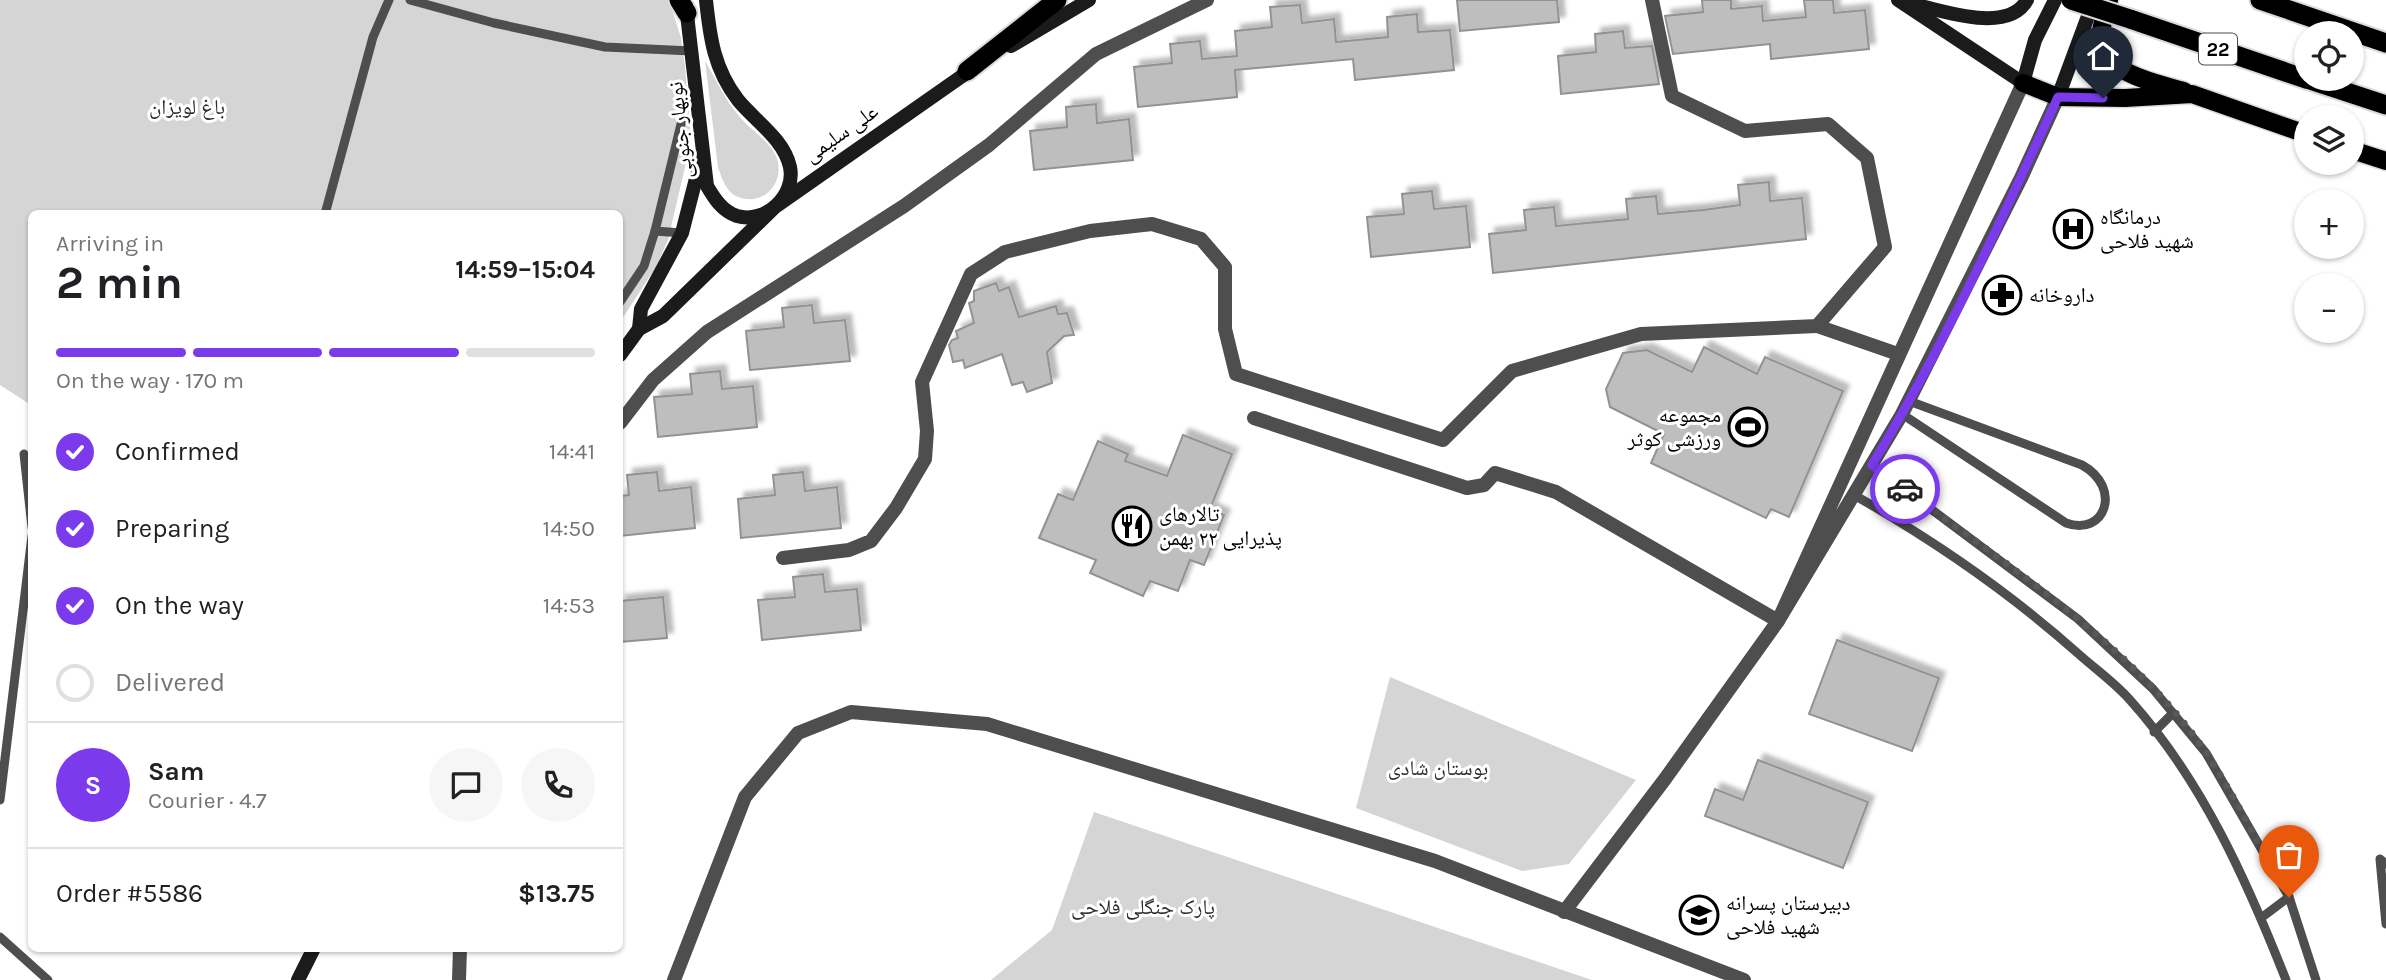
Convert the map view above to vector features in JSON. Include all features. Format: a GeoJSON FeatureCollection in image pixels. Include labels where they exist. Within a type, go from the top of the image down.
{"type":"FeatureCollection","features":[{"type":"Feature","properties":{"kind":"highway"},"geometry":{"type":"LineString","coordinates":[[967,71],[1057,0]]}},
{"type":"Feature","properties":{"kind":"highway","name":"22"},"geometry":{"type":"LineString","coordinates":[[2071,0],[2294,75]]}},
{"type":"Feature","properties":{"kind":"highway"},"geometry":{"type":"LineString","coordinates":[[2260,0],[2386,43]]}},
{"type":"Feature","properties":{"kind":"highway","name":"22"},"geometry":{"type":"LineString","coordinates":[[2343,91],[2386,105]]}},
{"type":"Feature","properties":{"kind":"main road"},"geometry":{"type":"LineString","coordinates":[[706,0],[715,60],[739,101],[783,150],[790,167],[789,189],[775,207]]}},
{"type":"Feature","properties":{"kind":"main road","name":"علی سلیمی"},"geometry":{"type":"LineString","coordinates":[[639,329],[663,316],[775,207],[967,71],[1089,0]]}},
{"type":"Feature","properties":{"kind":"main road"},"geometry":{"type":"LineString","coordinates":[[1899,1],[1993,20],[2010,16],[2027,0]]}},
{"type":"Feature","properties":{"kind":"main road"},"geometry":{"type":"LineString","coordinates":[[2023,83],[2035,40],[2055,0]]}},
{"type":"Feature","properties":{"kind":"main road"},"geometry":{"type":"LineString","coordinates":[[2058,97],[2094,0]]}},
{"type":"Feature","properties":{"kind":"main road"},"geometry":{"type":"LineString","coordinates":[[2109,0],[2101,33],[2105,50],[2114,64],[2128,74],[2294,130]]}},
{"type":"Feature","properties":{"kind":"main road"},"geometry":{"type":"LineString","coordinates":[[1899,1],[2023,83],[2058,97],[2125,99],[2192,94]]}},
{"type":"Feature","properties":{"kind":"main road","name":"نوبهار جنوبی"},"geometry":{"type":"LineString","coordinates":[[684,4],[692,51],[701,158],[707,186],[719,204],[736,215],[757,216],[775,207]]}},
{"type":"Feature","properties":{"kind":"main road"},"geometry":{"type":"LineString","coordinates":[[2364,154],[2386,161]]}},
{"type":"Feature","properties":{"kind":"main road"},"geometry":{"type":"LineString","coordinates":[[623,351],[639,329],[641,309],[682,233],[701,158]]}},
{"type":"Feature","properties":{"kind":"main road"},"geometry":{"type":"LineString","coordinates":[[298,980],[312,952]]}},
{"type":"Feature","properties":{"kind":"street"},"geometry":{"type":"LineString","coordinates":[[623,419],[653,380],[707,332],[904,206],[989,145],[1096,54],[1207,0]]}},
{"type":"Feature","properties":{"kind":"street"},"geometry":{"type":"LineString","coordinates":[[1652,0],[1672,96],[1745,131],[1828,124],[1867,158],[1885,247],[1816,326]]}},
{"type":"Feature","properties":{"kind":"street"},"geometry":{"type":"LineString","coordinates":[[1778,621],[2023,83]]}},
{"type":"Feature","properties":{"kind":"street"},"geometry":{"type":"LineString","coordinates":[[1564,912],[1665,779],[1778,621],[1906,407],[2021,178],[2058,97]]}},
{"type":"Feature","properties":{"kind":"street"},"geometry":{"type":"LineString","coordinates":[[783,558],[849,551],[871,541],[896,509],[925,459],[927,431],[922,382],[971,274],[1005,252],[1090,231],[1152,224],[1201,239],[1225,267],[1225,329],[1236,373],[1443,440],[1512,371],[1641,334],[1816,326],[1898,354]]}},
{"type":"Feature","properties":{"kind":"street"},"geometry":{"type":"LineString","coordinates":[[1254,418],[1467,488],[1484,485],[1495,472],[1556,492],[1778,621]]}},
{"type":"Feature","properties":{"kind":"street"},"geometry":{"type":"LineString","coordinates":[[674,980],[745,797],[798,733],[851,712],[987,724],[1435,861],[1744,980]]}},
{"type":"Feature","properties":{"kind":"street"},"geometry":{"type":"LineString","coordinates":[[459,980],[460,952]]}},
{"type":"Feature","properties":{"kind":"lane"},"geometry":{"type":"LineString","coordinates":[[325,210],[373,37],[389,0]]}},
{"type":"Feature","properties":{"kind":"lane"},"geometry":{"type":"LineString","coordinates":[[410,0],[494,23],[605,47],[692,51]]}},
{"type":"Feature","properties":{"kind":"lane"},"geometry":{"type":"LineString","coordinates":[[623,298],[644,266],[682,120]]}},
{"type":"Feature","properties":{"kind":"lane"},"geometry":{"type":"LineString","coordinates":[[655,231],[682,233]]}},
{"type":"Feature","properties":{"kind":"lane"},"geometry":{"type":"LineString","coordinates":[[1906,407],[2097,473],[2104,486],[2106,502],[2101,513],[2090,524],[2078,527],[2066,523],[1906,407]]}},
{"type":"Feature","properties":{"kind":"lane"},"geometry":{"type":"LineString","coordinates":[[24,454],[28,490]]}},
{"type":"Feature","properties":{"kind":"lane"},"geometry":{"type":"LineString","coordinates":[[1872,465],[2078,619],[2153,689],[2206,753],[2289,897],[2316,980]]}},
{"type":"Feature","properties":{"kind":"lane"},"geometry":{"type":"LineString","coordinates":[[1854,495],[1894,518],[2037,617],[2129,699],[2207,809],[2237,860],[2286,980]]}},
{"type":"Feature","properties":{"kind":"lane"},"geometry":{"type":"LineString","coordinates":[[0,800],[28,570]]}},
{"type":"Feature","properties":{"kind":"lane"},"geometry":{"type":"LineString","coordinates":[[2154,732],[2173,713]]}},
{"type":"Feature","properties":{"kind":"lane"},"geometry":{"type":"LineString","coordinates":[[2386,864],[2380,859],[2386,924]]}},
{"type":"Feature","properties":{"kind":"lane"},"geometry":{"type":"LineString","coordinates":[[2261,918],[2289,897]]}},
{"type":"Feature","properties":{"kind":"lane"},"geometry":{"type":"LineString","coordinates":[[0,935],[48,980]]}},
{"type":"Feature","properties":{"kind":"green space","name":"باغ لویزان"},"geometry":{"type":"Polygon","coordinates":[[[0,0],[669,0],[681,38],[685,66],[690,127],[688,154],[668,240],[656,267],[623,317],[623,210],[28,210],[28,403],[0,385],[0,0]]]}},
{"type":"Feature","properties":{"kind":"green space"},"geometry":{"type":"Polygon","coordinates":[[[705,61],[734,110],[769,145],[776,156],[778,176],[775,184],[762,196],[744,199],[734,195],[722,178],[718,167],[705,61]]]}},
{"type":"Feature","properties":{"kind":"green space","name":"بوستان شادی"},"geometry":{"type":"Polygon","coordinates":[[[1390,677],[1636,780],[1569,864],[1522,871],[1356,808],[1390,677]]]}},
{"type":"Feature","properties":{"kind":"green space","name":"پارک جنگلی فلاحی"},"geometry":{"type":"Polygon","coordinates":[[[1094,812],[1592,980],[991,980],[1052,930],[1094,812]]]}},
{"type":"Feature","properties":{"kind":"building"},"geometry":{"type":"Polygon","coordinates":[[[1457,0],[1557,0],[1559,22],[1460,31],[1457,0]]]}},
{"type":"Feature","properties":{"kind":"building"},"geometry":{"type":"Polygon","coordinates":[[[1702,0],[1731,0],[1731,9],[1762,6],[1763,21],[1806,17],[1804,0],[1833,0],[1834,13],[1865,10],[1869,49],[1771,59],[1770,44],[1673,54],[1665,16],[1703,12],[1702,0]]]}},
{"type":"Feature","properties":{"kind":"building"},"geometry":{"type":"Polygon","coordinates":[[[1300,5],[1302,23],[1334,19],[1336,42],[1388,37],[1387,17],[1417,14],[1418,32],[1450,30],[1454,70],[1355,80],[1353,59],[1235,70],[1237,97],[1138,107],[1134,67],[1172,63],[1170,44],[1200,41],[1202,59],[1237,56],[1235,31],[1272,27],[1270,7],[1300,5]]]}},
{"type":"Feature","properties":{"kind":"building"},"geometry":{"type":"Polygon","coordinates":[[[1623,31],[1625,48],[1652,46],[1659,84],[1561,94],[1558,56],[1596,52],[1595,34],[1623,31]]]}},
{"type":"Feature","properties":{"kind":"building"},"geometry":{"type":"Polygon","coordinates":[[[1096,104],[1097,123],[1129,119],[1133,160],[1034,170],[1030,131],[1067,127],[1066,107],[1096,104]]]}},
{"type":"Feature","properties":{"kind":"building"},"geometry":{"type":"Polygon","coordinates":[[[1769,182],[1770,201],[1802,198],[1806,239],[1493,273],[1489,234],[1526,230],[1524,210],[1554,207],[1556,226],[1628,219],[1626,199],[1656,196],[1658,214],[1703,210],[1740,205],[1738,185],[1769,182]]]}},
{"type":"Feature","properties":{"kind":"building"},"geometry":{"type":"Polygon","coordinates":[[[1432,191],[1434,209],[1466,206],[1470,247],[1371,257],[1367,217],[1404,214],[1402,194],[1432,191]]]}},
{"type":"Feature","properties":{"kind":"building"},"geometry":{"type":"Polygon","coordinates":[[[996,283],[999,291],[1009,287],[1019,317],[1056,306],[1058,314],[1067,313],[1074,335],[1064,336],[1047,352],[1052,383],[1027,392],[1023,382],[1012,385],[1002,354],[965,368],[963,360],[953,362],[949,345],[952,340],[958,338],[956,331],[974,323],[969,303],[974,301],[974,291],[996,283]]]}},
{"type":"Feature","properties":{"kind":"building"},"geometry":{"type":"Polygon","coordinates":[[[812,305],[814,323],[845,320],[850,361],[750,370],[746,331],[784,327],[782,308],[812,305]]]}},
{"type":"Feature","properties":{"kind":"building","name":"مجموعه ورزشی کوثر"},"geometry":{"type":"Polygon","coordinates":[[[1704,347],[1757,374],[1765,357],[1843,391],[1789,517],[1771,509],[1766,518],[1651,463],[1664,434],[1610,407],[1606,389],[1623,353],[1647,350],[1692,372],[1704,347]]]}},
{"type":"Feature","properties":{"kind":"building"},"geometry":{"type":"Polygon","coordinates":[[[720,371],[722,389],[753,386],[757,427],[658,437],[654,397],[692,394],[690,374],[720,371]]]}},
{"type":"Feature","properties":{"kind":"building","name":"تالارهای پذیرایی ۲۲ بهمن"},"geometry":{"type":"Polygon","coordinates":[[[1183,435],[1232,454],[1210,509],[1224,515],[1204,565],[1190,560],[1178,591],[1150,581],[1143,596],[1090,573],[1096,560],[1039,538],[1058,494],[1073,500],[1098,441],[1128,454],[1125,461],[1167,476],[1183,435]]]}},
{"type":"Feature","properties":{"kind":"building"},"geometry":{"type":"Polygon","coordinates":[[[657,472],[659,491],[691,487],[695,528],[623,536],[623,496],[629,495],[627,475],[657,472]]]}},
{"type":"Feature","properties":{"kind":"building"},"geometry":{"type":"Polygon","coordinates":[[[803,472],[805,491],[837,487],[841,528],[741,538],[738,499],[775,495],[773,475],[803,472]]]}},
{"type":"Feature","properties":{"kind":"building"},"geometry":{"type":"Polygon","coordinates":[[[823,574],[825,592],[857,589],[861,630],[762,640],[758,600],[795,597],[793,577],[823,574]]]}},
{"type":"Feature","properties":{"kind":"building"},"geometry":{"type":"Polygon","coordinates":[[[663,597],[667,638],[623,642],[623,601],[663,597]]]}},
{"type":"Feature","properties":{"kind":"building"},"geometry":{"type":"Polygon","coordinates":[[[1837,640],[1939,678],[1912,751],[1809,714],[1837,640]]]}},
{"type":"Feature","properties":{"kind":"building"},"geometry":{"type":"Polygon","coordinates":[[[1758,760],[1868,802],[1843,868],[1705,816],[1715,789],[1743,800],[1758,760]]]}},
{"type":"Feature","properties":{"kind":"way so far"},"geometry":{"type":"LineString","coordinates":[[1905,489],[2078,619],[2153,689],[2206,753],[2289,897]]}},
{"type":"Feature","properties":{"kind":"place","name":"درمانگاه شهید فلاحی"},"geometry":{"type":"Point","coordinates":[2073,229]}},
{"type":"Feature","properties":{"kind":"place","name":"داروخانه"},"geometry":{"type":"Point","coordinates":[2002,295]}},
{"type":"Feature","properties":{"kind":"place","name":"مجموعه ورزشی کوثر"},"geometry":{"type":"Point","coordinates":[1748,427]}},
{"type":"Feature","properties":{"kind":"place","name":"تالارهای پذیرایی ۲۲ بهمن"},"geometry":{"type":"Point","coordinates":[1132,526]}},
{"type":"Feature","properties":{"kind":"place","name":"دبیرستان پسرانه شهید فلاحی"},"geometry":{"type":"Point","coordinates":[1699,915]}},
{"type":"Feature","properties":{"kind":"route"},"geometry":{"type":"LineString","coordinates":[[1905,489],[1872,465],[1909,401],[2021,178],[2058,97],[2103,98]]}}]}
